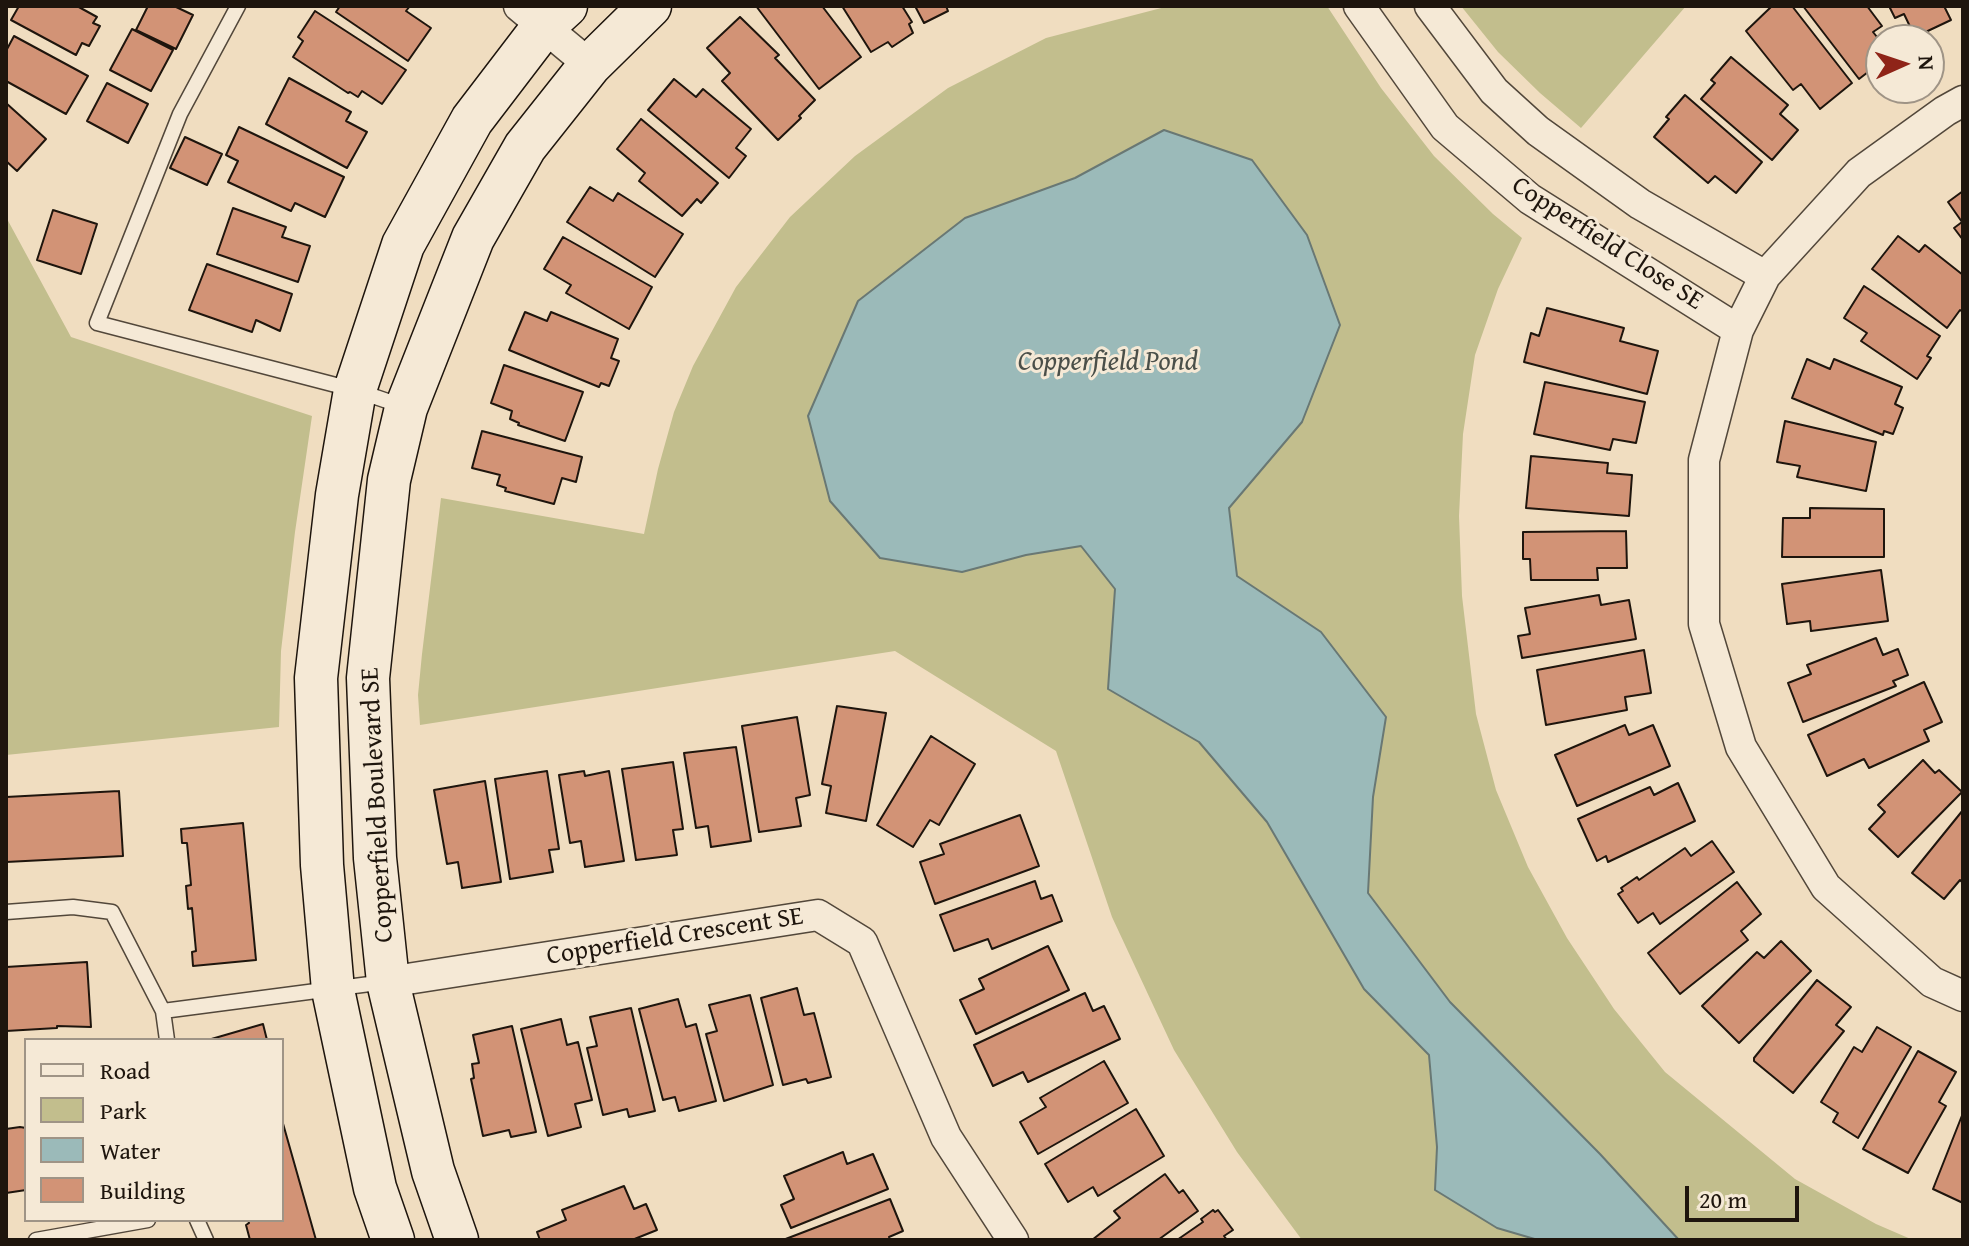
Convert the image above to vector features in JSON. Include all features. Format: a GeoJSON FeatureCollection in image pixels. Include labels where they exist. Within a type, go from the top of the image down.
{"type":"FeatureCollection","features":[{"type":"Feature","properties":{"kind":"street","name":"Copperfield Boulevard SE"},"geometry":{"type":"LineString","coordinates":[[457,1240],[433,1171],[388,982],[375,858],[368,678],[389,480],[406,408],[473,238],[525,147],[590,65],[650,6]]}},
{"type":"Feature","properties":{"kind":"street","name":"Copperfield Close SE"},"geometry":{"type":"LineString","coordinates":[[1359,6],[1445,127],[1530,199],[1738,330]]}},
{"type":"Feature","properties":{"kind":"street","name":"Copperfield Close SE"},"geometry":{"type":"LineString","coordinates":[[1430,6],[1494,91],[1538,131],[1640,204],[1765,276]]}},
{"type":"Feature","properties":{"kind":"street","name":"Copperfield Boulevard SE"},"geometry":{"type":"LineString","coordinates":[[393,1240],[375,1188],[333,990],[322,865],[316,678],[337,495],[355,390],[403,245],[472,120],[543,13]]}},
{"type":"Feature","properties":{"kind":"street"},"geometry":{"type":"LineString","coordinates":[[543,13],[590,65]]}},
{"type":"Feature","properties":{"kind":"street"},"geometry":{"type":"LineString","coordinates":[[1963,101],[1859,173],[1765,276],[1738,330],[1704,460],[1704,624],[1741,747],[1826,887],[1932,982],[1963,996]]}},
{"type":"Feature","properties":{"kind":"street","name":"Copperfield Crescent SE"},"geometry":{"type":"LineString","coordinates":[[388,982],[818,915],[862,942],[946,1137],[1013,1240]]}},
{"type":"Feature","properties":{"kind":"lane"},"geometry":{"type":"LineString","coordinates":[[238,6],[180,114],[97,323],[355,390],[406,408]]}},
{"type":"Feature","properties":{"kind":"lane"},"geometry":{"type":"LineString","coordinates":[[6,912],[73,907],[112,912],[163,1011],[167,1038]]}},
{"type":"Feature","properties":{"kind":"lane"},"geometry":{"type":"LineString","coordinates":[[163,1011],[388,982]]}},
{"type":"Feature","properties":{"kind":"lane"},"geometry":{"type":"LineString","coordinates":[[36,1240],[137,1222]]}},
{"type":"Feature","properties":{"kind":"green space"},"geometry":{"type":"Polygon","coordinates":[[[1169,6],[1327,6],[1381,88],[1434,156],[1522,238],[1498,289],[1475,355],[1463,434],[1459,516],[1462,596],[1476,714],[1496,790],[1528,867],[1567,938],[1614,1009],[1665,1072],[1795,1179],[1876,1224],[1913,1240],[1302,1240],[1237,1152],[1174,1050],[1112,917],[1056,751],[895,651],[420,725],[418,695],[441,498],[644,534],[674,412],[693,366],[736,287],[790,217],[855,156],[948,88],[1046,38],[1169,6]]]}},
{"type":"Feature","properties":{"kind":"green space"},"geometry":{"type":"Polygon","coordinates":[[[1461,6],[1686,6],[1581,128],[1498,52],[1461,6]]]}},
{"type":"Feature","properties":{"kind":"green space"},"geometry":{"type":"Polygon","coordinates":[[[6,217],[71,337],[312,416],[281,651],[279,727],[6,755],[6,217]]]}},
{"type":"Feature","properties":{"kind":"water","name":"Copperfield Pond"},"geometry":{"type":"Polygon","coordinates":[[[1164,130],[1252,160],[1307,235],[1340,325],[1302,422],[1229,508],[1237,576],[1321,632],[1386,717],[1373,797],[1368,893],[1450,1002],[1600,1154],[1679,1240],[1538,1240],[1497,1228],[1435,1190],[1437,1147],[1429,1055],[1364,989],[1267,822],[1199,742],[1108,689],[1115,589],[1081,546],[1026,555],[962,572],[880,558],[830,501],[808,416],[858,301],[965,218],[1075,178],[1164,130]]]}},
{"type":"Feature","properties":{"kind":"building"},"geometry":{"type":"Polygon","coordinates":[[[19,6],[77,6],[97,17],[93,23],[100,26],[89,46],[82,43],[76,55],[11,20],[19,6]]]}},
{"type":"Feature","properties":{"kind":"building"},"geometry":{"type":"Polygon","coordinates":[[[148,6],[174,6],[193,15],[176,49],[136,30],[148,6]]]}},
{"type":"Feature","properties":{"kind":"building"},"geometry":{"type":"Polygon","coordinates":[[[340,6],[410,6],[406,11],[431,28],[408,61],[336,12],[340,6]]]}},
{"type":"Feature","properties":{"kind":"building"},"geometry":{"type":"Polygon","coordinates":[[[756,6],[822,6],[861,57],[819,89],[756,6]]]}},
{"type":"Feature","properties":{"kind":"building"},"geometry":{"type":"Polygon","coordinates":[[[842,6],[902,6],[912,22],[909,24],[913,33],[892,47],[888,42],[871,52],[842,6]]]}},
{"type":"Feature","properties":{"kind":"building"},"geometry":{"type":"Polygon","coordinates":[[[915,6],[946,6],[948,11],[924,23],[915,6]]]}},
{"type":"Feature","properties":{"kind":"building"},"geometry":{"type":"Polygon","coordinates":[[[1772,6],[1792,6],[1852,83],[1820,109],[1801,84],[1793,90],[1746,31],[1772,6]]]}},
{"type":"Feature","properties":{"kind":"building"},"geometry":{"type":"Polygon","coordinates":[[[1803,6],[1867,6],[1880,24],[1865,24],[1865,74],[1859,79],[1803,6]]]}},
{"type":"Feature","properties":{"kind":"building"},"geometry":{"type":"Polygon","coordinates":[[[1889,6],[1944,6],[1951,20],[1943,24],[1909,24],[1904,14],[1895,18],[1889,6]]]}},
{"type":"Feature","properties":{"kind":"building"},"geometry":{"type":"Polygon","coordinates":[[[315,11],[406,70],[382,104],[362,91],[358,97],[348,93],[293,57],[303,41],[298,37],[315,11]]]}},
{"type":"Feature","properties":{"kind":"building"},"geometry":{"type":"Polygon","coordinates":[[[740,17],[779,55],[775,58],[815,100],[778,140],[722,81],[730,73],[707,48],[740,17]]]}},
{"type":"Feature","properties":{"kind":"building"},"geometry":{"type":"Polygon","coordinates":[[[132,29],[173,50],[151,91],[110,70],[132,29]]]}},
{"type":"Feature","properties":{"kind":"building"},"geometry":{"type":"Polygon","coordinates":[[[14,36],[88,76],[66,114],[6,81],[6,51],[14,36]]]}},
{"type":"Feature","properties":{"kind":"building"},"geometry":{"type":"Polygon","coordinates":[[[1731,57],[1788,105],[1780,114],[1798,130],[1772,160],[1701,99],[1715,83],[1711,80],[1731,57]]]}},
{"type":"Feature","properties":{"kind":"building"},"geometry":{"type":"Polygon","coordinates":[[[289,78],[351,112],[346,121],[367,132],[347,168],[266,124],[289,78]]]}},
{"type":"Feature","properties":{"kind":"building"},"geometry":{"type":"Polygon","coordinates":[[[674,79],[696,97],[703,89],[751,129],[736,148],[746,156],[729,178],[648,110],[674,79]]]}},
{"type":"Feature","properties":{"kind":"building"},"geometry":{"type":"Polygon","coordinates":[[[107,83],[148,104],[128,143],[87,121],[107,83]]]}},
{"type":"Feature","properties":{"kind":"building"},"geometry":{"type":"Polygon","coordinates":[[[1685,95],[1762,162],[1736,193],[1715,176],[1708,183],[1654,137],[1685,95]]]}},
{"type":"Feature","properties":{"kind":"building"},"geometry":{"type":"Polygon","coordinates":[[[6,103],[46,139],[17,171],[6,161],[6,103]]]}},
{"type":"Feature","properties":{"kind":"building"},"geometry":{"type":"Polygon","coordinates":[[[641,119],[718,183],[701,203],[697,199],[682,216],[639,181],[645,173],[617,149],[641,119]]]}},
{"type":"Feature","properties":{"kind":"building"},"geometry":{"type":"Polygon","coordinates":[[[239,127],[344,177],[325,217],[295,203],[291,211],[228,182],[238,161],[226,155],[239,127]]]}},
{"type":"Feature","properties":{"kind":"building"},"geometry":{"type":"Polygon","coordinates":[[[185,137],[222,154],[207,185],[170,168],[185,137]]]}},
{"type":"Feature","properties":{"kind":"building"},"geometry":{"type":"Polygon","coordinates":[[[590,187],[613,201],[618,193],[683,234],[655,277],[567,222],[590,187]]]}},
{"type":"Feature","properties":{"kind":"building"},"geometry":{"type":"Polygon","coordinates":[[[1963,191],[1963,240],[1954,228],[1962,222],[1948,202],[1963,191]]]}},
{"type":"Feature","properties":{"kind":"building"},"geometry":{"type":"Polygon","coordinates":[[[233,208],[286,227],[282,237],[310,246],[298,282],[217,254],[233,208]]]}},
{"type":"Feature","properties":{"kind":"building"},"geometry":{"type":"Polygon","coordinates":[[[53,210],[97,224],[81,274],[37,260],[53,210]]]}},
{"type":"Feature","properties":{"kind":"building"},"geometry":{"type":"Polygon","coordinates":[[[1898,236],[1919,252],[1925,245],[1963,275],[1963,312],[1960,310],[1947,328],[1872,269],[1898,236]]]}},
{"type":"Feature","properties":{"kind":"building"},"geometry":{"type":"Polygon","coordinates":[[[563,237],[652,287],[629,329],[566,293],[571,285],[544,269],[563,237]]]}},
{"type":"Feature","properties":{"kind":"building"},"geometry":{"type":"Polygon","coordinates":[[[207,264],[292,294],[280,331],[256,320],[252,332],[189,310],[207,264]]]}},
{"type":"Feature","properties":{"kind":"building"},"geometry":{"type":"Polygon","coordinates":[[[1864,286],[1940,336],[1927,356],[1931,358],[1917,379],[1861,341],[1867,333],[1844,318],[1864,286]]]}},
{"type":"Feature","properties":{"kind":"building"},"geometry":{"type":"Polygon","coordinates":[[[1547,308],[1624,328],[1620,341],[1658,351],[1647,394],[1524,362],[1531,333],[1539,336],[1547,308]]]}},
{"type":"Feature","properties":{"kind":"building"},"geometry":{"type":"Polygon","coordinates":[[[525,312],[547,321],[551,312],[618,339],[611,358],[619,361],[609,386],[601,383],[599,387],[509,350],[525,312]]]}},
{"type":"Feature","properties":{"kind":"building"},"geometry":{"type":"Polygon","coordinates":[[[1807,359],[1830,369],[1834,359],[1902,387],[1895,404],[1903,408],[1893,434],[1884,431],[1883,435],[1792,398],[1807,359]]]}},
{"type":"Feature","properties":{"kind":"building"},"geometry":{"type":"Polygon","coordinates":[[[504,365],[583,392],[565,441],[518,425],[510,419],[512,411],[491,403],[504,365]]]}},
{"type":"Feature","properties":{"kind":"building"},"geometry":{"type":"Polygon","coordinates":[[[1545,382],[1645,402],[1636,443],[1613,439],[1610,450],[1534,434],[1545,382]]]}},
{"type":"Feature","properties":{"kind":"building"},"geometry":{"type":"Polygon","coordinates":[[[1785,421],[1876,442],[1866,491],[1797,477],[1800,466],[1777,462],[1785,421]]]}},
{"type":"Feature","properties":{"kind":"building"},"geometry":{"type":"Polygon","coordinates":[[[482,431],[582,457],[576,482],[562,478],[554,504],[505,491],[506,488],[497,485],[500,475],[472,468],[482,431]]]}},
{"type":"Feature","properties":{"kind":"building"},"geometry":{"type":"Polygon","coordinates":[[[1531,456],[1608,463],[1607,473],[1632,475],[1629,516],[1526,508],[1531,456]]]}},
{"type":"Feature","properties":{"kind":"building"},"geometry":{"type":"Polygon","coordinates":[[[1810,508],[1884,509],[1884,557],[1782,557],[1783,518],[1810,518],[1810,508]]]}},
{"type":"Feature","properties":{"kind":"building"},"geometry":{"type":"Polygon","coordinates":[[[1626,531],[1627,568],[1597,568],[1598,580],[1531,580],[1530,559],[1523,559],[1523,532],[1626,531]]]}},
{"type":"Feature","properties":{"kind":"building"},"geometry":{"type":"Polygon","coordinates":[[[1881,570],[1888,621],[1811,631],[1810,621],[1787,624],[1782,584],[1881,570]]]}},
{"type":"Feature","properties":{"kind":"building"},"geometry":{"type":"Polygon","coordinates":[[[1599,595],[1601,605],[1629,600],[1636,639],[1522,658],[1518,636],[1530,634],[1525,608],[1599,595]]]}},
{"type":"Feature","properties":{"kind":"building"},"geometry":{"type":"Polygon","coordinates":[[[1876,638],[1883,655],[1898,649],[1908,675],[1893,681],[1896,686],[1803,722],[1788,683],[1811,674],[1807,665],[1876,638]]]}},
{"type":"Feature","properties":{"kind":"building"},"geometry":{"type":"Polygon","coordinates":[[[1644,650],[1651,693],[1625,697],[1627,710],[1546,725],[1537,670],[1644,650]]]}},
{"type":"Feature","properties":{"kind":"building"},"geometry":{"type":"Polygon","coordinates":[[[1924,682],[1942,722],[1924,730],[1929,741],[1869,768],[1864,759],[1827,776],[1808,735],[1924,682]]]}},
{"type":"Feature","properties":{"kind":"building"},"geometry":{"type":"Polygon","coordinates":[[[837,706],[886,713],[866,821],[826,813],[831,786],[822,784],[837,706]]]}},
{"type":"Feature","properties":{"kind":"building"},"geometry":{"type":"Polygon","coordinates":[[[797,717],[810,795],[796,798],[801,826],[759,832],[742,726],[797,717]]]}},
{"type":"Feature","properties":{"kind":"building"},"geometry":{"type":"Polygon","coordinates":[[[1625,725],[1629,735],[1653,725],[1670,766],[1577,806],[1555,755],[1625,725]]]}},
{"type":"Feature","properties":{"kind":"building"},"geometry":{"type":"Polygon","coordinates":[[[931,736],[975,764],[939,825],[930,820],[913,847],[877,825],[931,736]]]}},
{"type":"Feature","properties":{"kind":"building"},"geometry":{"type":"Polygon","coordinates":[[[736,747],[751,841],[711,847],[708,826],[696,828],[684,753],[736,747]]]}},
{"type":"Feature","properties":{"kind":"building"},"geometry":{"type":"Polygon","coordinates":[[[1923,760],[1935,773],[1939,770],[1962,792],[1898,857],[1869,829],[1885,812],[1878,805],[1923,760]]]}},
{"type":"Feature","properties":{"kind":"building"},"geometry":{"type":"Polygon","coordinates":[[[673,762],[683,829],[673,830],[677,855],[636,860],[622,769],[673,762]]]}},
{"type":"Feature","properties":{"kind":"building"},"geometry":{"type":"Polygon","coordinates":[[[547,771],[559,849],[549,850],[553,872],[510,879],[495,779],[547,771]]]}},
{"type":"Feature","properties":{"kind":"building"},"geometry":{"type":"Polygon","coordinates":[[[584,771],[585,776],[609,771],[624,861],[585,867],[581,841],[570,843],[559,775],[584,771]]]}},
{"type":"Feature","properties":{"kind":"building"},"geometry":{"type":"Polygon","coordinates":[[[485,781],[501,882],[462,888],[458,862],[447,864],[434,790],[485,781]]]}},
{"type":"Feature","properties":{"kind":"building"},"geometry":{"type":"Polygon","coordinates":[[[1678,783],[1695,821],[1608,862],[1606,856],[1597,861],[1578,819],[1650,787],[1654,795],[1678,783]]]}},
{"type":"Feature","properties":{"kind":"building"},"geometry":{"type":"Polygon","coordinates":[[[119,791],[123,856],[6,862],[6,797],[119,791]]]}},
{"type":"Feature","properties":{"kind":"building"},"geometry":{"type":"Polygon","coordinates":[[[1963,810],[1963,883],[1960,880],[1944,899],[1912,873],[1963,810]]]}},
{"type":"Feature","properties":{"kind":"building"},"geometry":{"type":"Polygon","coordinates":[[[1020,815],[1039,866],[935,904],[920,862],[944,854],[940,844],[1020,815]]]}},
{"type":"Feature","properties":{"kind":"building"},"geometry":{"type":"Polygon","coordinates":[[[243,823],[256,960],[193,966],[192,952],[196,951],[192,908],[188,909],[186,886],[191,885],[187,843],[182,843],[181,829],[243,823]]]}},
{"type":"Feature","properties":{"kind":"building"},"geometry":{"type":"Polygon","coordinates":[[[1712,841],[1734,872],[1660,924],[1653,913],[1638,923],[1618,894],[1623,891],[1621,888],[1637,877],[1639,880],[1685,848],[1691,856],[1712,841]]]}},
{"type":"Feature","properties":{"kind":"building"},"geometry":{"type":"Polygon","coordinates":[[[1035,881],[1041,899],[1052,895],[1062,921],[992,949],[988,939],[954,951],[940,915],[1035,881]]]}},
{"type":"Feature","properties":{"kind":"building"},"geometry":{"type":"Polygon","coordinates":[[[1737,882],[1761,914],[1741,931],[1748,940],[1680,994],[1648,953],[1737,882]]]}},
{"type":"Feature","properties":{"kind":"building"},"geometry":{"type":"Polygon","coordinates":[[[1781,941],[1811,971],[1739,1043],[1702,1006],[1757,952],[1764,958],[1781,941]]]}},
{"type":"Feature","properties":{"kind":"building"},"geometry":{"type":"Polygon","coordinates":[[[1048,946],[1069,990],[976,1034],[960,1000],[984,989],[979,979],[1048,946]]]}},
{"type":"Feature","properties":{"kind":"building"},"geometry":{"type":"Polygon","coordinates":[[[87,962],[91,1027],[57,1026],[6,1031],[6,967],[87,962]]]}},
{"type":"Feature","properties":{"kind":"building"},"geometry":{"type":"Polygon","coordinates":[[[1817,980],[1851,1007],[1836,1025],[1844,1031],[1793,1093],[1754,1058],[1817,980]]]}},
{"type":"Feature","properties":{"kind":"building"},"geometry":{"type":"Polygon","coordinates":[[[797,988],[804,1015],[814,1013],[831,1077],[783,1085],[761,998],[797,988]]]}},
{"type":"Feature","properties":{"kind":"building"},"geometry":{"type":"Polygon","coordinates":[[[1085,993],[1093,1011],[1104,1006],[1120,1039],[1028,1082],[1023,1072],[993,1086],[974,1045],[1085,993]]]}},
{"type":"Feature","properties":{"kind":"building"},"geometry":{"type":"Polygon","coordinates":[[[750,995],[773,1085],[724,1101],[706,1034],[717,1031],[709,1005],[750,995]]]}},
{"type":"Feature","properties":{"kind":"building"},"geometry":{"type":"Polygon","coordinates":[[[678,999],[686,1027],[696,1024],[716,1101],[679,1111],[675,1097],[663,1100],[639,1009],[678,999]]]}},
{"type":"Feature","properties":{"kind":"building"},"geometry":{"type":"Polygon","coordinates":[[[631,1008],[655,1111],[629,1117],[627,1109],[603,1115],[587,1048],[597,1046],[590,1017],[631,1008]]]}},
{"type":"Feature","properties":{"kind":"building"},"geometry":{"type":"Polygon","coordinates":[[[561,1019],[567,1045],[578,1042],[592,1100],[575,1104],[581,1127],[548,1136],[521,1029],[561,1019]]]}},
{"type":"Feature","properties":{"kind":"building"},"geometry":{"type":"Polygon","coordinates":[[[263,1024],[266,1038],[215,1038],[263,1024]]]}},
{"type":"Feature","properties":{"kind":"building"},"geometry":{"type":"Polygon","coordinates":[[[512,1026],[536,1132],[511,1137],[509,1130],[483,1136],[471,1079],[474,1078],[472,1064],[479,1063],[473,1035],[512,1026]]]}},
{"type":"Feature","properties":{"kind":"building"},"geometry":{"type":"Polygon","coordinates":[[[1877,1027],[1911,1047],[1858,1138],[1833,1122],[1838,1113],[1821,1102],[1854,1047],[1862,1052],[1877,1027]]]}},
{"type":"Feature","properties":{"kind":"building"},"geometry":{"type":"Polygon","coordinates":[[[1918,1051],[1956,1072],[1939,1102],[1946,1106],[1908,1173],[1863,1149],[1918,1051]]]}},
{"type":"Feature","properties":{"kind":"building"},"geometry":{"type":"Polygon","coordinates":[[[1104,1061],[1128,1103],[1038,1154],[1020,1122],[1046,1107],[1040,1098],[1104,1061]]]}},
{"type":"Feature","properties":{"kind":"building"},"geometry":{"type":"Polygon","coordinates":[[[1136,1109],[1164,1156],[1098,1196],[1093,1187],[1068,1202],[1045,1164],[1136,1109]]]}},
{"type":"Feature","properties":{"kind":"building"},"geometry":{"type":"Polygon","coordinates":[[[1963,1113],[1963,1203],[1933,1189],[1963,1113]]]}},
{"type":"Feature","properties":{"kind":"building"},"geometry":{"type":"Polygon","coordinates":[[[284,1127],[316,1240],[250,1240],[246,1225],[284,1222],[284,1127]]]}},
{"type":"Feature","properties":{"kind":"building"},"geometry":{"type":"Polygon","coordinates":[[[24,1128],[24,1190],[6,1193],[6,1129],[24,1128]]]}},
{"type":"Feature","properties":{"kind":"building"},"geometry":{"type":"Polygon","coordinates":[[[843,1152],[847,1164],[873,1154],[888,1189],[791,1228],[781,1205],[794,1199],[784,1176],[843,1152]]]}},
{"type":"Feature","properties":{"kind":"building"},"geometry":{"type":"Polygon","coordinates":[[[1165,1174],[1179,1193],[1183,1190],[1198,1211],[1158,1240],[1092,1240],[1120,1218],[1114,1211],[1165,1174]]]}},
{"type":"Feature","properties":{"kind":"building"},"geometry":{"type":"Polygon","coordinates":[[[624,1186],[634,1209],[646,1204],[657,1230],[632,1240],[540,1240],[537,1232],[566,1220],[562,1210],[624,1186]]]}},
{"type":"Feature","properties":{"kind":"building"},"geometry":{"type":"Polygon","coordinates":[[[890,1199],[903,1231],[889,1237],[891,1240],[783,1240],[890,1199]]]}},
{"type":"Feature","properties":{"kind":"building"},"geometry":{"type":"Polygon","coordinates":[[[1218,1210],[1233,1230],[1224,1236],[1227,1240],[1177,1240],[1203,1222],[1201,1219],[1218,1210]]]}}]}
